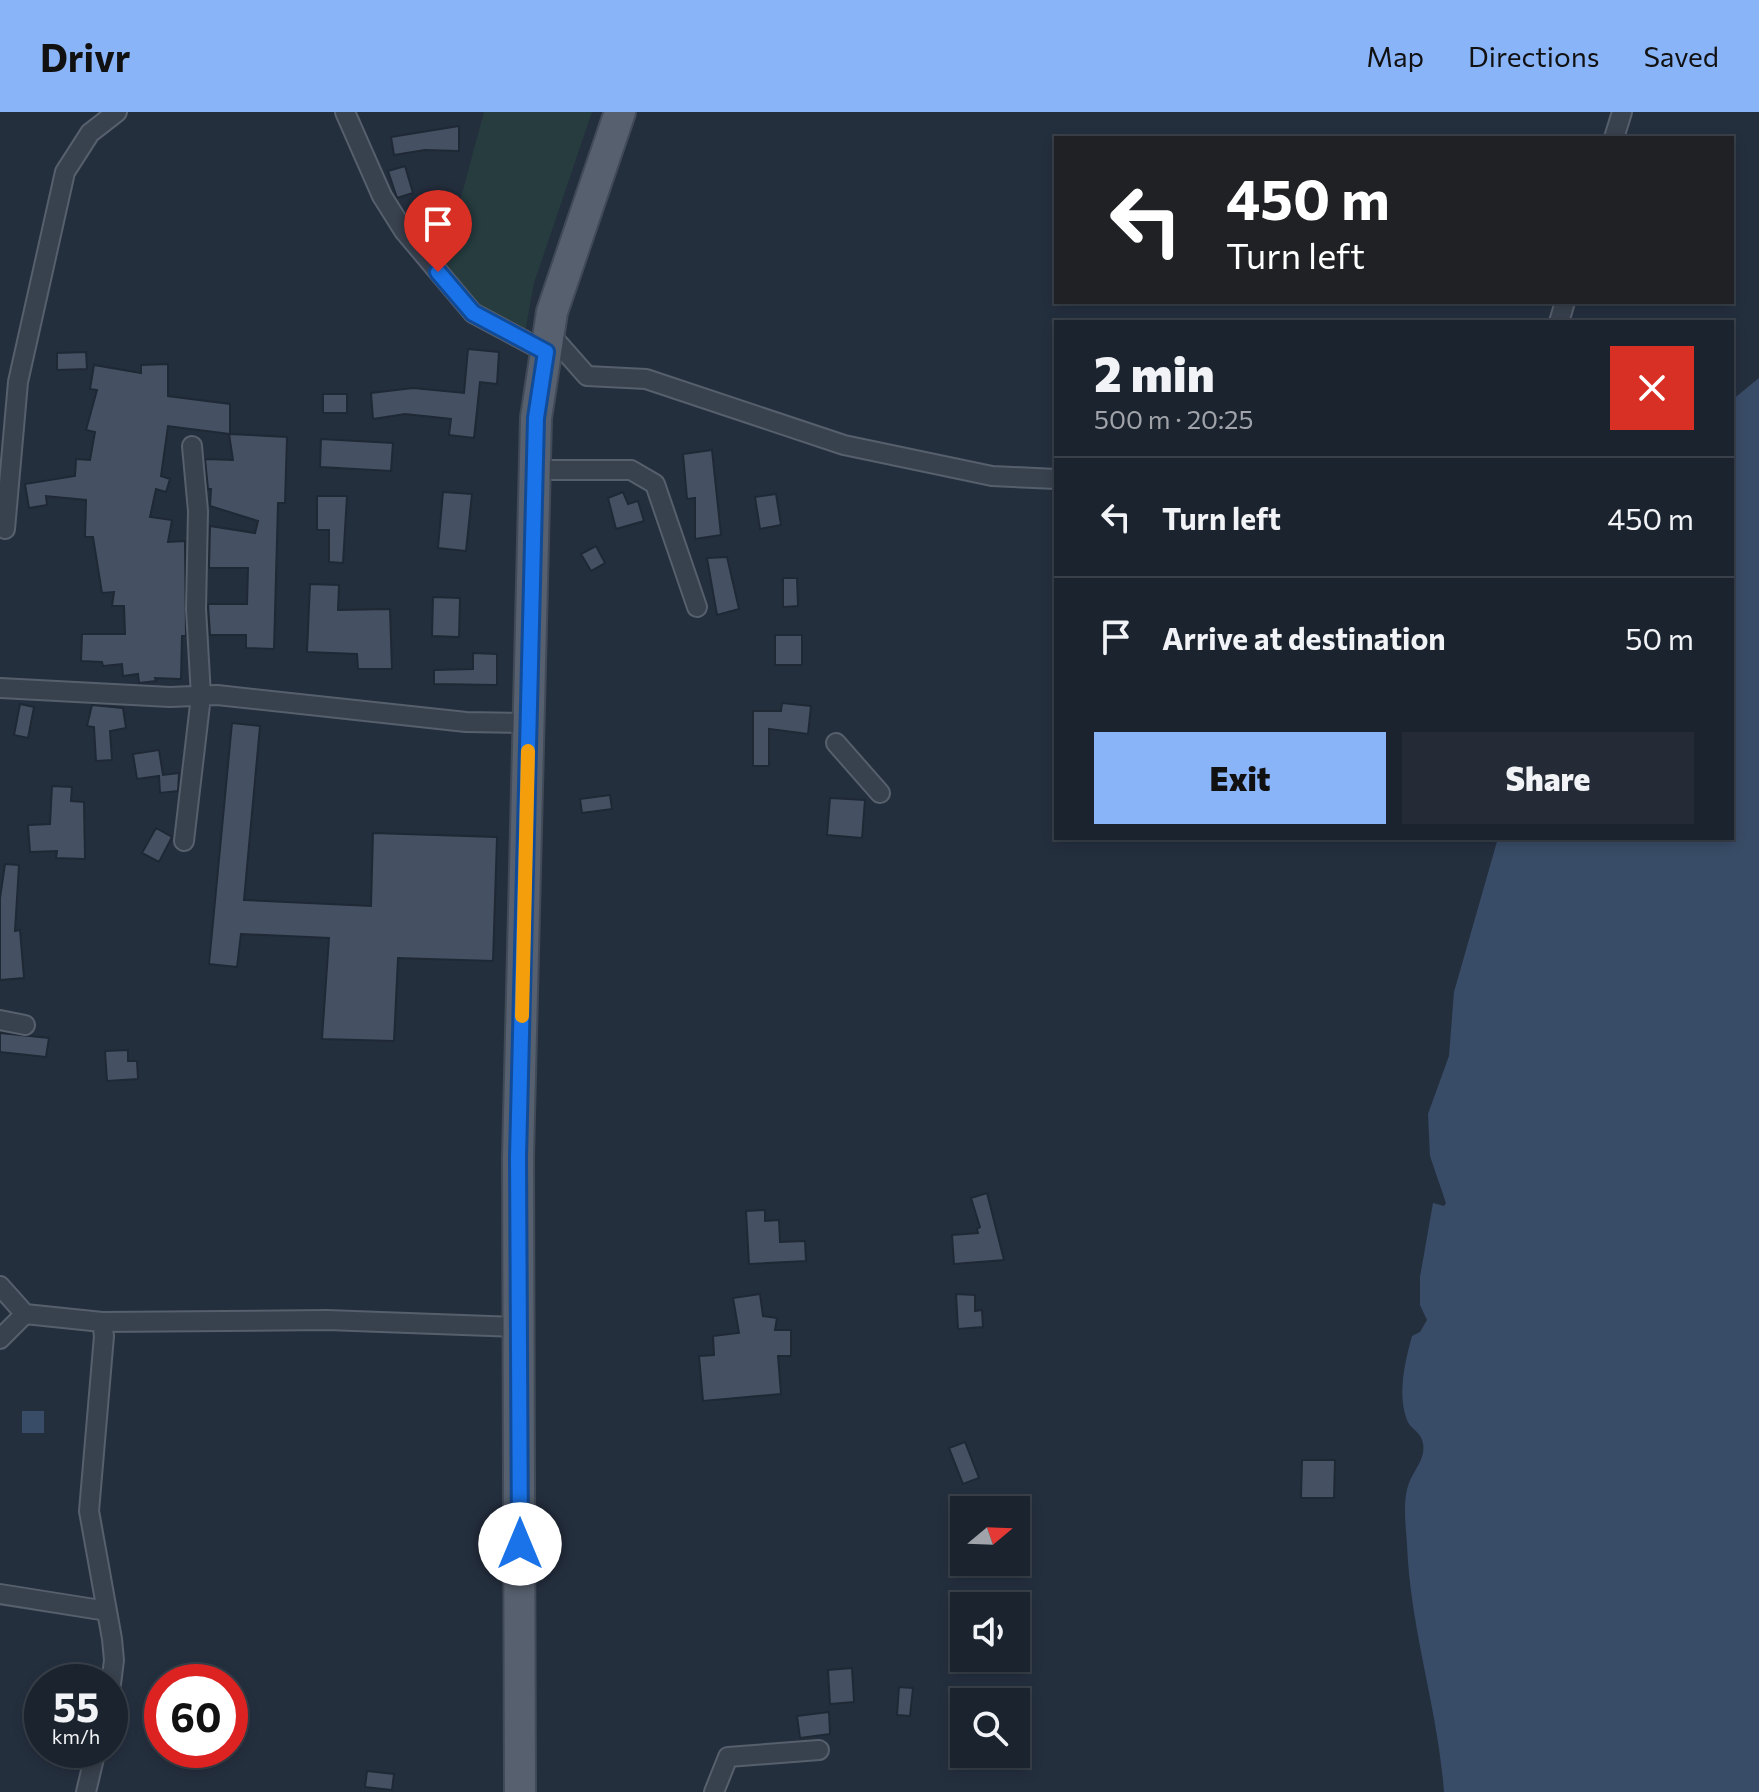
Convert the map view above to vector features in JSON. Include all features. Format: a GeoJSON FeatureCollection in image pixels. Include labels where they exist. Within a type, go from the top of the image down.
{"type":"FeatureCollection","features":[{"type":"Feature","properties":{"kind":"main road"},"geometry":{"type":"LineString","coordinates":[[520,1792],[518,1157],[536,418],[552,312],[620,112]]}},
{"type":"Feature","properties":{"kind":"street"},"geometry":{"type":"LineString","coordinates":[[5,529],[18,382],[65,172],[90,133],[117,112]]}},
{"type":"Feature","properties":{"kind":"street"},"geometry":{"type":"LineString","coordinates":[[345,112],[382,196],[404,231],[473,313],[547,343],[587,376],[646,379],[844,445],[992,476],[1054,479]]}},
{"type":"Feature","properties":{"kind":"street"},"geometry":{"type":"LineString","coordinates":[[1615,136],[1622,112]]}},
{"type":"Feature","properties":{"kind":"street"},"geometry":{"type":"LineString","coordinates":[[184,841],[201,696],[196,609],[198,511],[192,446]]}},
{"type":"Feature","properties":{"kind":"street"},"geometry":{"type":"LineString","coordinates":[[534,470],[631,470],[655,484],[697,607]]}},
{"type":"Feature","properties":{"kind":"street"},"geometry":{"type":"LineString","coordinates":[[0,688],[217,695],[466,722],[528,723]]}},
{"type":"Feature","properties":{"kind":"street"},"geometry":{"type":"LineString","coordinates":[[836,743],[880,793]]}},
{"type":"Feature","properties":{"kind":"street"},"geometry":{"type":"LineString","coordinates":[[0,1020],[25,1025]]}},
{"type":"Feature","properties":{"kind":"street"},"geometry":{"type":"LineString","coordinates":[[0,1286],[25,1314],[102,1322],[327,1320],[519,1327]]}},
{"type":"Feature","properties":{"kind":"street"},"geometry":{"type":"LineString","coordinates":[[0,1339],[25,1314]]}},
{"type":"Feature","properties":{"kind":"street"},"geometry":{"type":"LineString","coordinates":[[102,1322],[104,1336],[89,1511],[114,1664]]}},
{"type":"Feature","properties":{"kind":"street"},"geometry":{"type":"LineString","coordinates":[[0,1594],[8,1598],[107,1611]]}},
{"type":"Feature","properties":{"kind":"street"},"geometry":{"type":"LineString","coordinates":[[714,1792],[728,1757],[819,1750]]}},
{"type":"Feature","properties":{"kind":"street"},"geometry":{"type":"LineString","coordinates":[[86,1792],[92,1768]]}},
{"type":"Feature","properties":{"kind":"green space"},"geometry":{"type":"Polygon","coordinates":[[[484,112],[592,112],[534,283],[523,343],[485,319],[443,264],[484,112]]]}},
{"type":"Feature","properties":{"kind":"water"},"geometry":{"type":"Polygon","coordinates":[[[1759,378],[1759,1792],[1444,1792],[1413,1607],[1405,1522],[1407,1490],[1421,1460],[1423,1444],[1407,1420],[1402,1389],[1412,1336],[1420,1332],[1427,1320],[1420,1305],[1420,1277],[1433,1203],[1444,1206],[1446,1203],[1430,1156],[1428,1114],[1449,1056],[1454,992],[1497,840],[1734,840],[1734,398],[1759,378]]]}},
{"type":"Feature","properties":{"kind":"water"},"geometry":{"type":"Polygon","coordinates":[[[22,1411],[44,1411],[44,1433],[22,1433],[22,1411]]]}},
{"type":"Feature","properties":{"kind":"building"},"geometry":{"type":"Polygon","coordinates":[[[459,126],[459,151],[425,150],[394,155],[391,137],[459,126]]]}},
{"type":"Feature","properties":{"kind":"building"},"geometry":{"type":"Polygon","coordinates":[[[405,166],[413,193],[397,198],[388,171],[405,166]]]}},
{"type":"Feature","properties":{"kind":"building"},"geometry":{"type":"Polygon","coordinates":[[[432,202],[455,208],[449,232],[426,226],[432,202]]]}},
{"type":"Feature","properties":{"kind":"building"},"geometry":{"type":"Polygon","coordinates":[[[468,349],[499,352],[497,384],[480,382],[474,438],[449,435],[451,419],[405,414],[373,419],[371,393],[413,388],[464,393],[468,349]]]}},
{"type":"Feature","properties":{"kind":"building"},"geometry":{"type":"Polygon","coordinates":[[[86,352],[87,369],[57,370],[57,353],[86,352]]]}},
{"type":"Feature","properties":{"kind":"building"},"geometry":{"type":"Polygon","coordinates":[[[168,364],[168,396],[230,404],[230,434],[287,437],[285,503],[278,503],[274,649],[246,648],[246,635],[210,635],[208,604],[247,604],[248,568],[209,568],[210,526],[255,533],[258,521],[210,506],[211,489],[208,489],[205,459],[233,460],[229,434],[168,426],[161,476],[170,479],[166,492],[156,489],[150,517],[172,520],[168,542],[185,541],[186,636],[182,636],[181,679],[155,678],[156,681],[139,683],[138,674],[123,676],[122,664],[103,666],[102,662],[81,661],[82,634],[125,634],[124,606],[112,606],[114,592],[102,593],[93,537],[85,537],[86,500],[46,496],[47,505],[29,508],[25,484],[75,476],[76,459],[90,460],[95,432],[86,430],[97,390],[90,389],[94,365],[141,373],[141,365],[168,364]]]}},
{"type":"Feature","properties":{"kind":"building"},"geometry":{"type":"Polygon","coordinates":[[[323,394],[347,394],[347,413],[323,413],[323,394]]]}},
{"type":"Feature","properties":{"kind":"building"},"geometry":{"type":"Polygon","coordinates":[[[321,439],[393,443],[391,471],[320,467],[321,439]]]}},
{"type":"Feature","properties":{"kind":"building"},"geometry":{"type":"Polygon","coordinates":[[[712,450],[721,535],[695,539],[695,498],[687,499],[683,454],[712,450]]]}},
{"type":"Feature","properties":{"kind":"building"},"geometry":{"type":"Polygon","coordinates":[[[443,492],[472,494],[466,551],[438,548],[443,492]]]}},
{"type":"Feature","properties":{"kind":"building"},"geometry":{"type":"Polygon","coordinates":[[[623,492],[628,504],[638,501],[644,521],[616,529],[608,498],[623,492]]]}},
{"type":"Feature","properties":{"kind":"building"},"geometry":{"type":"Polygon","coordinates":[[[776,494],[781,525],[760,529],[755,497],[776,494]]]}},
{"type":"Feature","properties":{"kind":"building"},"geometry":{"type":"Polygon","coordinates":[[[317,496],[347,496],[343,563],[329,562],[329,530],[317,530],[317,496]]]}},
{"type":"Feature","properties":{"kind":"building"},"geometry":{"type":"Polygon","coordinates":[[[596,546],[605,563],[591,571],[581,554],[596,546]]]}},
{"type":"Feature","properties":{"kind":"building"},"geometry":{"type":"Polygon","coordinates":[[[727,557],[739,609],[717,615],[707,558],[727,557]]]}},
{"type":"Feature","properties":{"kind":"building"},"geometry":{"type":"Polygon","coordinates":[[[783,578],[797,578],[798,606],[783,607],[783,578]]]}},
{"type":"Feature","properties":{"kind":"building"},"geometry":{"type":"Polygon","coordinates":[[[310,584],[339,585],[338,610],[390,609],[392,669],[358,669],[357,654],[307,652],[310,584]]]}},
{"type":"Feature","properties":{"kind":"building"},"geometry":{"type":"Polygon","coordinates":[[[433,597],[460,598],[459,637],[432,636],[433,597]]]}},
{"type":"Feature","properties":{"kind":"building"},"geometry":{"type":"Polygon","coordinates":[[[775,635],[802,635],[802,665],[775,665],[775,635]]]}},
{"type":"Feature","properties":{"kind":"building"},"geometry":{"type":"Polygon","coordinates":[[[473,653],[497,654],[497,685],[434,684],[434,670],[473,669],[473,653]]]}},
{"type":"Feature","properties":{"kind":"building"},"geometry":{"type":"Polygon","coordinates":[[[782,703],[811,706],[808,734],[769,729],[769,766],[753,766],[753,711],[781,711],[782,703]]]}},
{"type":"Feature","properties":{"kind":"building"},"geometry":{"type":"Polygon","coordinates":[[[20,704],[34,707],[28,738],[14,735],[20,704]]]}},
{"type":"Feature","properties":{"kind":"building"},"geometry":{"type":"Polygon","coordinates":[[[92,705],[123,708],[126,728],[110,731],[112,760],[96,761],[94,727],[87,726],[92,705]]]}},
{"type":"Feature","properties":{"kind":"building"},"geometry":{"type":"Polygon","coordinates":[[[232,723],[260,726],[244,900],[371,906],[373,833],[497,837],[493,961],[398,958],[394,1041],[322,1039],[329,938],[241,934],[237,967],[209,964],[232,723]]]}},
{"type":"Feature","properties":{"kind":"building"},"geometry":{"type":"Polygon","coordinates":[[[159,750],[163,775],[179,773],[178,791],[160,793],[159,776],[137,779],[133,754],[159,750]]]}},
{"type":"Feature","properties":{"kind":"building"},"geometry":{"type":"Polygon","coordinates":[[[52,786],[72,787],[71,801],[84,802],[85,859],[56,858],[57,851],[30,852],[28,825],[50,824],[52,786]]]}},
{"type":"Feature","properties":{"kind":"building"},"geometry":{"type":"Polygon","coordinates":[[[610,795],[612,809],[582,813],[580,799],[610,795]]]}},
{"type":"Feature","properties":{"kind":"building"},"geometry":{"type":"Polygon","coordinates":[[[830,798],[865,800],[862,838],[827,835],[830,798]]]}},
{"type":"Feature","properties":{"kind":"building"},"geometry":{"type":"Polygon","coordinates":[[[156,828],[172,837],[159,862],[142,853],[156,828]]]}},
{"type":"Feature","properties":{"kind":"building"},"geometry":{"type":"Polygon","coordinates":[[[5,864],[19,865],[15,931],[20,930],[24,978],[0,980],[0,898],[5,864]]]}},
{"type":"Feature","properties":{"kind":"building"},"geometry":{"type":"Polygon","coordinates":[[[0,1033],[49,1038],[46,1057],[0,1052],[0,1033]]]}},
{"type":"Feature","properties":{"kind":"building"},"geometry":{"type":"Polygon","coordinates":[[[128,1050],[128,1061],[137,1061],[138,1079],[107,1081],[105,1051],[128,1050]]]}},
{"type":"Feature","properties":{"kind":"building"},"geometry":{"type":"Polygon","coordinates":[[[987,1193],[1004,1260],[954,1264],[952,1235],[978,1233],[980,1227],[971,1198],[987,1193]]]}},
{"type":"Feature","properties":{"kind":"building"},"geometry":{"type":"Polygon","coordinates":[[[765,1210],[765,1221],[779,1220],[780,1242],[805,1241],[806,1261],[749,1264],[746,1211],[765,1210]]]}},
{"type":"Feature","properties":{"kind":"building"},"geometry":{"type":"Polygon","coordinates":[[[760,1294],[763,1316],[777,1318],[775,1330],[791,1330],[791,1356],[778,1356],[781,1394],[703,1401],[699,1356],[714,1355],[713,1336],[739,1333],[733,1298],[760,1294]]]}},
{"type":"Feature","properties":{"kind":"building"},"geometry":{"type":"Polygon","coordinates":[[[956,1294],[975,1295],[975,1311],[982,1310],[983,1327],[958,1329],[956,1294]]]}},
{"type":"Feature","properties":{"kind":"building"},"geometry":{"type":"Polygon","coordinates":[[[965,1442],[979,1478],[963,1484],[949,1448],[965,1442]]]}},
{"type":"Feature","properties":{"kind":"building"},"geometry":{"type":"Polygon","coordinates":[[[1302,1460],[1335,1460],[1334,1498],[1301,1498],[1302,1460]]]}},
{"type":"Feature","properties":{"kind":"building"},"geometry":{"type":"Polygon","coordinates":[[[852,1668],[854,1702],[830,1704],[828,1670],[852,1668]]]}},
{"type":"Feature","properties":{"kind":"building"},"geometry":{"type":"Polygon","coordinates":[[[899,1687],[913,1688],[910,1716],[897,1715],[899,1687]]]}},
{"type":"Feature","properties":{"kind":"building"},"geometry":{"type":"Polygon","coordinates":[[[829,1712],[830,1734],[800,1738],[797,1716],[829,1712]]]}},
{"type":"Feature","properties":{"kind":"building"},"geometry":{"type":"Polygon","coordinates":[[[367,1771],[394,1774],[392,1790],[365,1787],[367,1771]]]}},
{"type":"Feature","properties":{"kind":"slow traffic"},"geometry":{"type":"LineString","coordinates":[[522,1016],[528,751]]}},
{"type":"Feature","properties":{"kind":"route"},"geometry":{"type":"LineString","coordinates":[[438,272],[473,313],[546,352],[536,418],[518,1157],[520,1544]]}}]}
